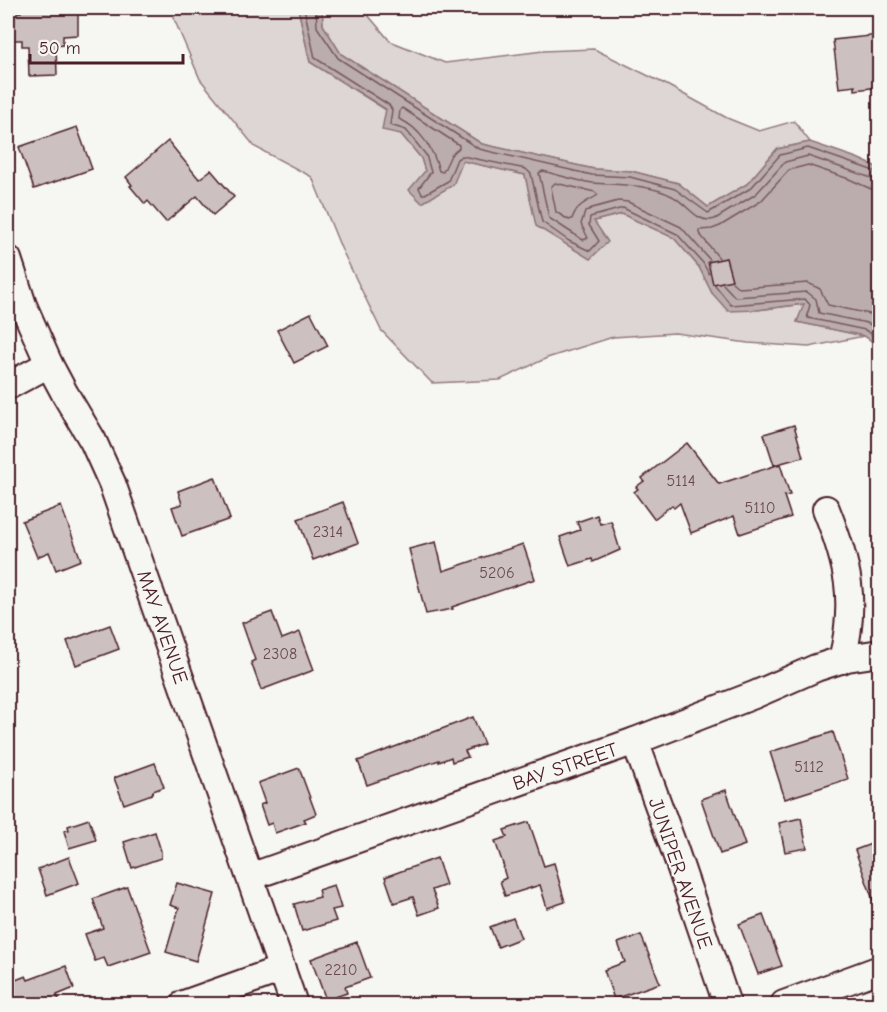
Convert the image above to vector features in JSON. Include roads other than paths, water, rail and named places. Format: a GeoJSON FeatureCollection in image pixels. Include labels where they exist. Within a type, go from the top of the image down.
{"type":"FeatureCollection","features":[{"type":"Feature","properties":{"kind":"street","name":"MAY AVENUE"},"geometry":{"type":"LineString","coordinates":[[8,259],[23,305],[49,364],[93,441],[112,483],[294,1005]]}},
{"type":"Feature","properties":{"kind":"street"},"geometry":{"type":"LineString","coordinates":[[8,386],[49,364]]}},
{"type":"Feature","properties":{"kind":"street"},"geometry":{"type":"LineString","coordinates":[[826,509],[841,547],[850,596],[848,637],[842,660]]}},
{"type":"Feature","properties":{"kind":"street","name":"BAY STREET"},"geometry":{"type":"LineString","coordinates":[[250,877],[635,741],[754,695],[816,668],[879,653]]}},
{"type":"Feature","properties":{"kind":"street","name":"JUNIPER AVENUE"},"geometry":{"type":"LineString","coordinates":[[635,741],[727,1005]]}},
{"type":"Feature","properties":{"kind":"street"},"geometry":{"type":"LineString","coordinates":[[184,1005],[282,969]]}},
{"type":"Feature","properties":{"kind":"street"},"geometry":{"type":"LineString","coordinates":[[784,1005],[879,969]]}},
{"type":"Feature","properties":{"kind":"water"},"geometry":{"type":"Polygon","coordinates":[[[298,8],[322,8],[323,25],[341,54],[482,144],[594,169],[631,171],[678,183],[708,207],[747,184],[777,149],[810,142],[879,168],[879,346],[864,336],[797,322],[804,304],[728,311],[712,293],[699,267],[674,238],[622,214],[594,221],[608,242],[590,259],[536,226],[525,175],[463,161],[453,185],[422,203],[409,190],[425,171],[421,158],[401,134],[382,130],[386,109],[310,62],[298,8]]]}}]}
